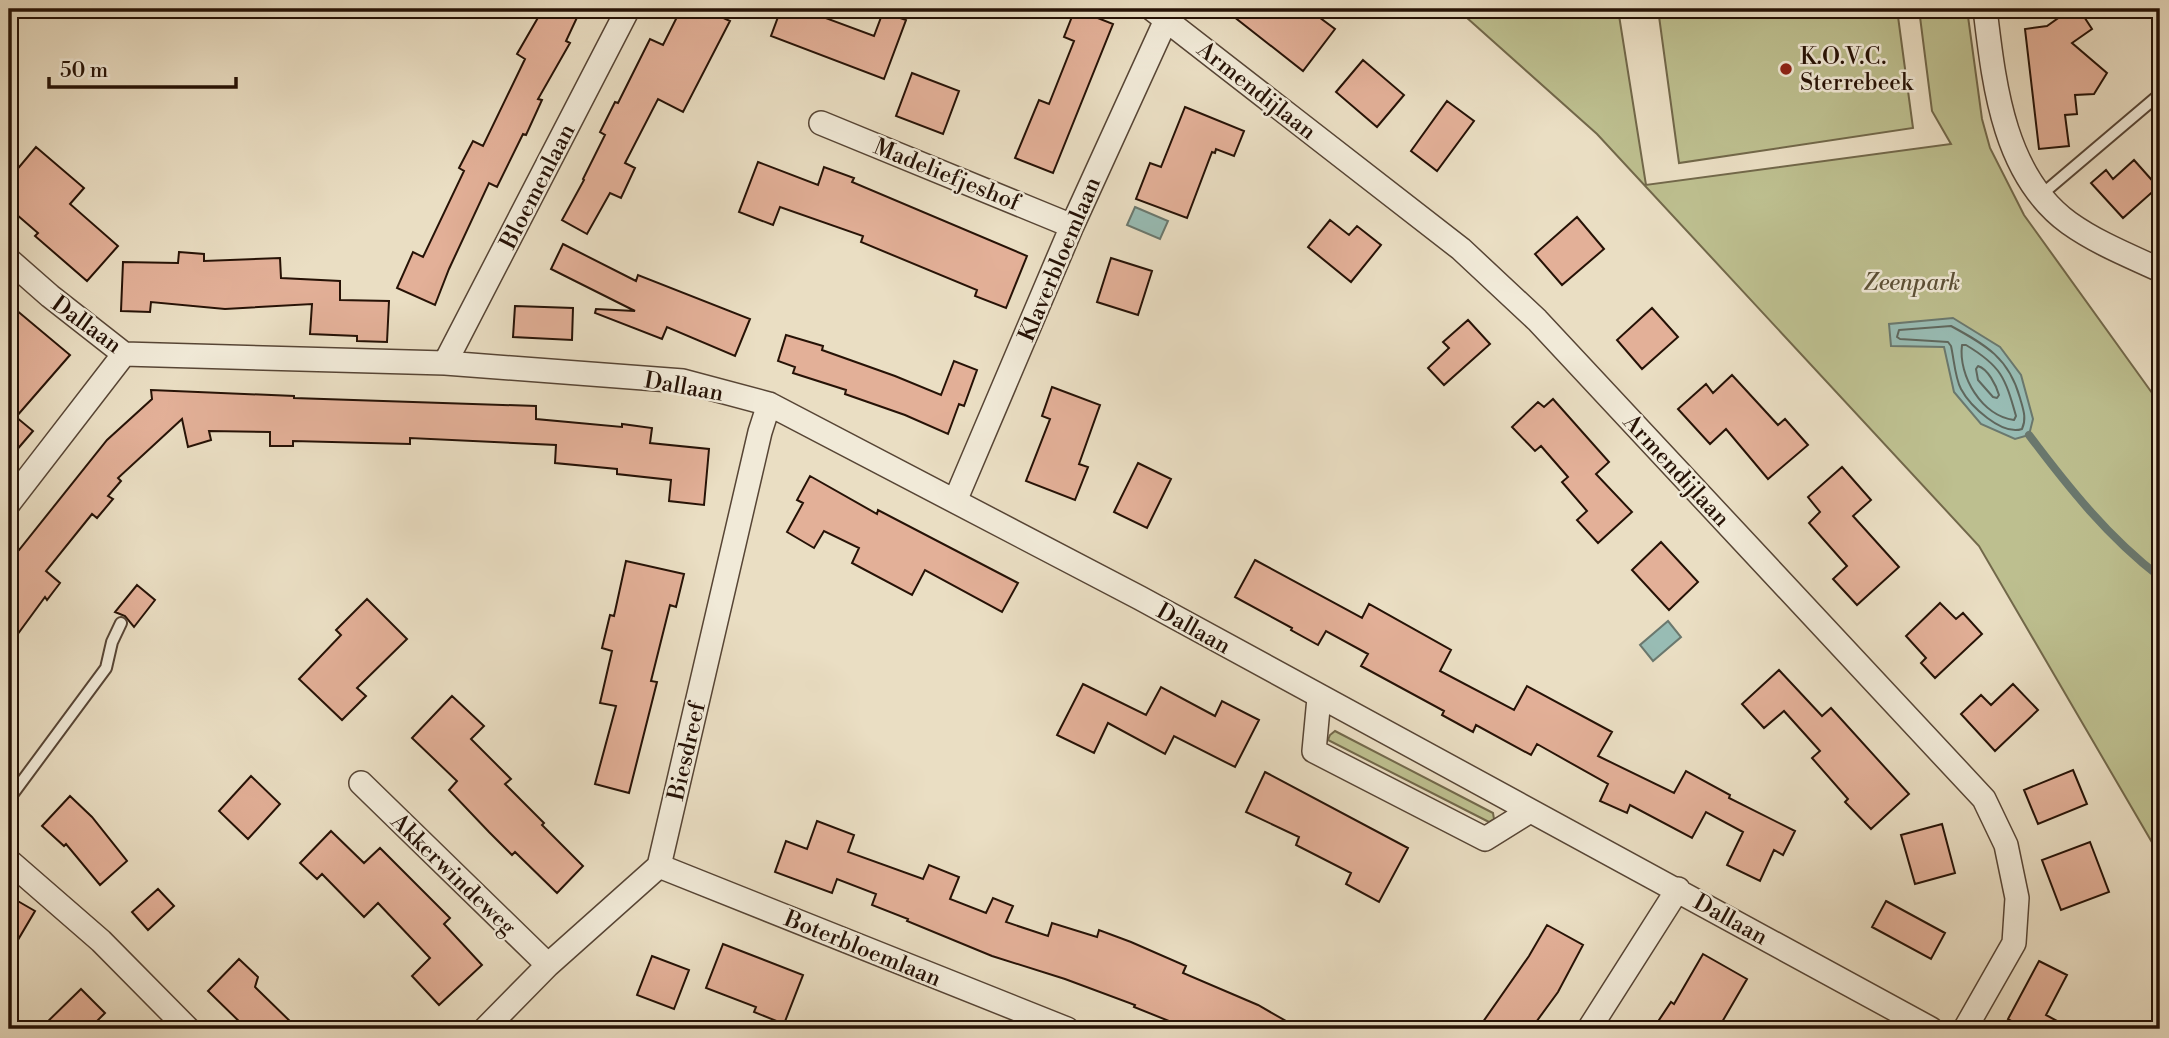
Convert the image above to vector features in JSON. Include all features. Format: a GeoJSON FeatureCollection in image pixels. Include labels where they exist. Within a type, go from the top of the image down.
{"type":"FeatureCollection","features":[{"type":"Feature","properties":{"kind":"street","name":"Bloemenlaan"},"geometry":{"type":"LineString","coordinates":[[445,363],[628,9]]}},
{"type":"Feature","properties":{"kind":"street"},"geometry":{"type":"LineString","coordinates":[[1985,9],[1995,85],[2004,122],[2012,147],[2041,195],[2067,222],[2160,270]]}},
{"type":"Feature","properties":{"kind":"street","name":"Klaverbloemlaan"},"geometry":{"type":"LineString","coordinates":[[956,501],[1159,14]]}},
{"type":"Feature","properties":{"kind":"street","name":"Armendijlaan"},"geometry":{"type":"LineString","coordinates":[[1159,14],[1461,249],[1500,283],[1984,799],[2006,845],[2017,898],[2014,943],[1965,1029]]}},
{"type":"Feature","properties":{"kind":"street","name":"Madeliefjeshof"},"geometry":{"type":"LineString","coordinates":[[821,123],[1072,226]]}},
{"type":"Feature","properties":{"kind":"street","name":"Dallaan"},"geometry":{"type":"LineString","coordinates":[[9,260],[124,354],[445,363],[683,381],[769,404],[1140,598],[1931,1029]]}},
{"type":"Feature","properties":{"kind":"street"},"geometry":{"type":"LineString","coordinates":[[9,503],[124,354]]}},
{"type":"Feature","properties":{"kind":"street","name":"Biesdreef"},"geometry":{"type":"LineString","coordinates":[[659,866],[760,432],[769,404]]}},
{"type":"Feature","properties":{"kind":"street"},"geometry":{"type":"LineString","coordinates":[[1320,698],[1314,751],[1485,839],[1530,811]]}},
{"type":"Feature","properties":{"kind":"street","name":"Akkerwindeweg"},"geometry":{"type":"LineString","coordinates":[[361,783],[548,965]]}},
{"type":"Feature","properties":{"kind":"street"},"geometry":{"type":"LineString","coordinates":[[9,861],[101,941],[188,1029]]}},
{"type":"Feature","properties":{"kind":"street"},"geometry":{"type":"LineString","coordinates":[[485,1029],[548,965],[659,866]]}},
{"type":"Feature","properties":{"kind":"street","name":"Boterbloemlaan"},"geometry":{"type":"LineString","coordinates":[[659,866],[1067,1029]]}},
{"type":"Feature","properties":{"kind":"street"},"geometry":{"type":"LineString","coordinates":[[1589,1029],[1678,889]]}},
{"type":"Feature","properties":{"kind":"lane"},"geometry":{"type":"LineString","coordinates":[[2041,195],[2160,94]]}},
{"type":"Feature","properties":{"kind":"lane"},"geometry":{"type":"LineString","coordinates":[[9,799],[106,668],[112,642],[121,623]]}},
{"type":"Feature","properties":{"kind":"green space","name":"Zeenpark"},"geometry":{"type":"Polygon","coordinates":[[[1457,9],[1618,9],[1646,185],[1951,144],[1932,111],[1919,9],[1967,9],[1982,119],[1990,148],[2024,215],[2160,404],[2160,856],[1979,546],[1597,134],[1457,9]]]}},
{"type":"Feature","properties":{"kind":"green space","name":"K.O.V.C. Sterrebeek"},"geometry":{"type":"Polygon","coordinates":[[[1658,9],[1897,9],[1913,128],[1679,163],[1658,9]]]}},
{"type":"Feature","properties":{"kind":"green space"},"geometry":{"type":"Polygon","coordinates":[[[1335,731],[1493,813],[1494,819],[1489,822],[1328,740],[1335,731]]]}},
{"type":"Feature","properties":{"kind":"water"},"geometry":{"type":"Polygon","coordinates":[[[1135,207],[1168,221],[1160,239],[1127,225],[1135,207]]]}},
{"type":"Feature","properties":{"kind":"water"},"geometry":{"type":"Polygon","coordinates":[[[1953,318],[2000,347],[2021,375],[2033,419],[2029,435],[2015,439],[1981,424],[1954,392],[1944,347],[1891,346],[1889,324],[1953,318]]]}},
{"type":"Feature","properties":{"kind":"water"},"geometry":{"type":"Polygon","coordinates":[[[1668,621],[1681,637],[1653,661],[1640,645],[1668,621]]]}},
{"type":"Feature","properties":{"kind":"building"},"geometry":{"type":"Polygon","coordinates":[[[543,9],[581,9],[566,41],[570,43],[538,99],[542,100],[526,135],[523,134],[497,187],[489,183],[435,305],[397,288],[413,252],[423,257],[464,171],[459,168],[473,141],[483,146],[525,59],[517,54],[543,9]]]}},
{"type":"Feature","properties":{"kind":"building"},"geometry":{"type":"Polygon","coordinates":[[[681,9],[704,9],[730,21],[683,112],[658,99],[625,163],[635,168],[621,198],[610,193],[587,234],[562,220],[605,135],[600,132],[615,102],[618,103],[650,39],[663,45],[681,9]]]}},
{"type":"Feature","properties":{"kind":"building"},"geometry":{"type":"Polygon","coordinates":[[[781,9],[822,9],[820,16],[874,36],[883,12],[906,20],[884,79],[771,36],[781,9]]]}},
{"type":"Feature","properties":{"kind":"building"},"geometry":{"type":"Polygon","coordinates":[[[1075,9],[1113,24],[1053,173],[1015,158],[1039,100],[1049,104],[1074,41],[1064,37],[1075,9]]]}},
{"type":"Feature","properties":{"kind":"building"},"geometry":{"type":"Polygon","coordinates":[[[1224,9],[1308,9],[1335,29],[1303,71],[1224,9]]]}},
{"type":"Feature","properties":{"kind":"building"},"geometry":{"type":"Polygon","coordinates":[[[2071,9],[2079,9],[2092,29],[2072,43],[2107,73],[2094,94],[2075,95],[2077,114],[2065,115],[2069,146],[2039,149],[2025,29],[2047,26],[2071,9]]]}},
{"type":"Feature","properties":{"kind":"building"},"geometry":{"type":"Polygon","coordinates":[[[1363,60],[1404,95],[1377,127],[1336,92],[1363,60]]]}},
{"type":"Feature","properties":{"kind":"building"},"geometry":{"type":"Polygon","coordinates":[[[912,73],[959,91],[943,134],[896,116],[912,73]]]}},
{"type":"Feature","properties":{"kind":"building"},"geometry":{"type":"Polygon","coordinates":[[[1447,101],[1474,121],[1437,171],[1411,151],[1447,101]]]}},
{"type":"Feature","properties":{"kind":"building"},"geometry":{"type":"Polygon","coordinates":[[[1185,107],[1244,131],[1234,156],[1216,149],[1215,153],[1212,152],[1187,218],[1136,199],[1150,163],[1161,167],[1185,107]]]}},
{"type":"Feature","properties":{"kind":"building"},"geometry":{"type":"Polygon","coordinates":[[[36,147],[84,188],[70,204],[118,246],[87,281],[35,236],[38,233],[9,208],[9,179],[36,147]]]}},
{"type":"Feature","properties":{"kind":"building"},"geometry":{"type":"Polygon","coordinates":[[[2134,160],[2158,187],[2123,218],[2091,183],[2106,170],[2113,179],[2134,160]]]}},
{"type":"Feature","properties":{"kind":"building"},"geometry":{"type":"Polygon","coordinates":[[[758,162],[818,185],[824,167],[854,178],[852,182],[1027,256],[1006,308],[975,296],[977,290],[861,242],[863,236],[780,207],[773,225],[739,212],[758,162]]]}},
{"type":"Feature","properties":{"kind":"building"},"geometry":{"type":"Polygon","coordinates":[[[1577,217],[1604,249],[1562,285],[1535,254],[1577,217]]]}},
{"type":"Feature","properties":{"kind":"building"},"geometry":{"type":"Polygon","coordinates":[[[1330,220],[1349,235],[1357,226],[1381,245],[1351,282],[1308,247],[1330,220]]]}},
{"type":"Feature","properties":{"kind":"building"},"geometry":{"type":"Polygon","coordinates":[[[563,244],[636,281],[638,275],[750,319],[735,356],[667,327],[662,339],[595,313],[596,309],[635,311],[551,269],[563,244]]]}},
{"type":"Feature","properties":{"kind":"building"},"geometry":{"type":"Polygon","coordinates":[[[179,252],[204,254],[204,261],[280,258],[281,278],[340,281],[340,300],[389,301],[387,342],[357,341],[357,336],[310,334],[312,304],[225,309],[151,302],[150,312],[121,311],[123,262],[178,263],[179,252]]]}},
{"type":"Feature","properties":{"kind":"building"},"geometry":{"type":"Polygon","coordinates":[[[1111,258],[1152,271],[1138,315],[1097,302],[1111,258]]]}},
{"type":"Feature","properties":{"kind":"building"},"geometry":{"type":"Polygon","coordinates":[[[9,304],[70,355],[16,417],[33,431],[9,459],[9,304]]]}},
{"type":"Feature","properties":{"kind":"building"},"geometry":{"type":"Polygon","coordinates":[[[515,306],[573,308],[572,340],[513,337],[515,306]]]}},
{"type":"Feature","properties":{"kind":"building"},"geometry":{"type":"Polygon","coordinates":[[[1652,308],[1678,337],[1642,369],[1617,340],[1652,308]]]}},
{"type":"Feature","properties":{"kind":"building"},"geometry":{"type":"Polygon","coordinates":[[[1468,320],[1490,344],[1444,385],[1428,368],[1449,348],[1443,342],[1468,320]]]}},
{"type":"Feature","properties":{"kind":"building"},"geometry":{"type":"Polygon","coordinates":[[[786,335],[823,346],[822,350],[941,395],[954,361],[977,370],[964,406],[959,404],[948,434],[905,415],[845,394],[846,390],[793,373],[795,367],[778,361],[786,335]]]}},
{"type":"Feature","properties":{"kind":"building"},"geometry":{"type":"Polygon","coordinates":[[[1732,375],[1778,425],[1785,419],[1808,445],[1768,479],[1726,429],[1710,444],[1678,409],[1706,384],[1713,393],[1732,375]]]}},
{"type":"Feature","properties":{"kind":"building"},"geometry":{"type":"Polygon","coordinates":[[[1052,387],[1100,405],[1079,464],[1088,467],[1075,500],[1026,481],[1050,419],[1042,416],[1052,387]]]}},
{"type":"Feature","properties":{"kind":"building"},"geometry":{"type":"Polygon","coordinates":[[[151,390],[536,406],[536,419],[652,428],[650,443],[709,449],[704,505],[669,501],[671,480],[617,474],[617,469],[555,463],[556,445],[410,438],[410,444],[293,441],[293,446],[270,446],[270,432],[209,431],[211,440],[188,447],[182,419],[118,478],[121,481],[108,496],[113,499],[97,518],[92,514],[46,571],[60,583],[47,600],[45,597],[9,646],[9,559],[107,440],[152,399],[151,390]]]}},
{"type":"Feature","properties":{"kind":"building"},"geometry":{"type":"Polygon","coordinates":[[[1553,399],[1609,462],[1596,474],[1632,512],[1598,543],[1577,520],[1587,511],[1562,482],[1568,477],[1541,446],[1535,451],[1512,427],[1538,402],[1544,407],[1553,399]]]}},
{"type":"Feature","properties":{"kind":"building"},"geometry":{"type":"Polygon","coordinates":[[[1138,463],[1171,479],[1147,528],[1114,512],[1138,463]]]}},
{"type":"Feature","properties":{"kind":"building"},"geometry":{"type":"Polygon","coordinates":[[[1842,467],[1871,500],[1853,516],[1899,567],[1857,605],[1833,579],[1847,566],[1809,523],[1820,512],[1808,497],[1842,467]]]}},
{"type":"Feature","properties":{"kind":"building"},"geometry":{"type":"Polygon","coordinates":[[[810,476],[877,514],[878,510],[1018,583],[1002,612],[925,570],[912,595],[852,563],[859,548],[824,531],[814,548],[787,532],[803,503],[797,500],[810,476]]]}},
{"type":"Feature","properties":{"kind":"building"},"geometry":{"type":"Polygon","coordinates":[[[1661,542],[1698,582],[1669,610],[1632,570],[1661,542]]]}},
{"type":"Feature","properties":{"kind":"building"},"geometry":{"type":"Polygon","coordinates":[[[1255,560],[1362,618],[1369,604],[1451,650],[1440,671],[1514,710],[1527,686],[1612,732],[1598,756],[1674,793],[1686,771],[1730,795],[1729,798],[1795,831],[1783,855],[1774,850],[1760,881],[1727,865],[1743,832],[1706,812],[1692,838],[1630,805],[1627,813],[1600,801],[1608,784],[1537,744],[1531,755],[1476,725],[1473,732],[1442,715],[1444,711],[1361,666],[1368,654],[1326,631],[1318,645],[1235,597],[1255,560]]]}},
{"type":"Feature","properties":{"kind":"building"},"geometry":{"type":"Polygon","coordinates":[[[626,561],[684,574],[676,607],[670,605],[651,681],[657,682],[629,793],[595,784],[616,706],[600,703],[612,651],[602,648],[610,615],[614,616],[626,561]]]}},
{"type":"Feature","properties":{"kind":"building"},"geometry":{"type":"Polygon","coordinates":[[[137,585],[155,600],[134,627],[125,616],[115,612],[137,585]]]}},
{"type":"Feature","properties":{"kind":"building"},"geometry":{"type":"Polygon","coordinates":[[[367,599],[407,639],[357,688],[366,696],[342,720],[299,679],[341,635],[336,630],[367,599]]]}},
{"type":"Feature","properties":{"kind":"building"},"geometry":{"type":"Polygon","coordinates":[[[1940,603],[1956,619],[1963,613],[1982,634],[1935,678],[1921,663],[1926,658],[1906,636],[1940,603]]]}},
{"type":"Feature","properties":{"kind":"building"},"geometry":{"type":"Polygon","coordinates":[[[1779,670],[1822,716],[1831,708],[1909,794],[1871,829],[1845,802],[1848,799],[1812,758],[1820,751],[1784,711],[1764,728],[1742,704],[1779,670]]]}},
{"type":"Feature","properties":{"kind":"building"},"geometry":{"type":"Polygon","coordinates":[[[1083,684],[1146,715],[1161,687],[1215,716],[1222,701],[1259,720],[1235,767],[1174,736],[1165,754],[1108,723],[1094,753],[1057,735],[1083,684]]]}},
{"type":"Feature","properties":{"kind":"building"},"geometry":{"type":"Polygon","coordinates":[[[2013,684],[2038,710],[1995,751],[1961,714],[1981,695],[1991,705],[2013,684]]]}},
{"type":"Feature","properties":{"kind":"building"},"geometry":{"type":"Polygon","coordinates":[[[452,696],[484,726],[471,739],[511,779],[505,784],[583,866],[557,893],[515,852],[512,855],[449,790],[457,781],[412,738],[452,696]]]}},
{"type":"Feature","properties":{"kind":"building"},"geometry":{"type":"Polygon","coordinates":[[[2073,770],[2087,804],[2038,824],[2024,790],[2073,770]]]}},
{"type":"Feature","properties":{"kind":"building"},"geometry":{"type":"Polygon","coordinates":[[[1265,772],[1408,848],[1379,902],[1346,884],[1351,873],[1296,845],[1299,837],[1246,812],[1265,772]]]}},
{"type":"Feature","properties":{"kind":"building"},"geometry":{"type":"Polygon","coordinates":[[[251,776],[280,804],[248,839],[219,811],[251,776]]]}},
{"type":"Feature","properties":{"kind":"building"},"geometry":{"type":"Polygon","coordinates":[[[70,796],[92,817],[127,861],[100,885],[66,844],[64,846],[42,826],[70,796]]]}},
{"type":"Feature","properties":{"kind":"building"},"geometry":{"type":"Polygon","coordinates":[[[817,821],[854,835],[848,852],[923,879],[929,865],[959,877],[950,899],[986,913],[993,898],[1013,906],[1006,922],[1048,936],[1052,923],[1097,937],[1099,930],[1186,966],[1183,973],[1258,1005],[1300,1029],[1189,1029],[1134,1007],[1135,1005],[992,956],[907,921],[908,919],[872,905],[876,894],[837,879],[832,893],[775,872],[786,841],[807,849],[817,821]]]}},
{"type":"Feature","properties":{"kind":"building"},"geometry":{"type":"Polygon","coordinates":[[[1942,824],[1955,873],[1915,884],[1901,835],[1942,824]]]}},
{"type":"Feature","properties":{"kind":"building"},"geometry":{"type":"Polygon","coordinates":[[[331,831],[364,863],[380,848],[450,918],[444,924],[482,965],[439,1005],[412,976],[430,958],[378,903],[364,917],[322,874],[317,879],[300,863],[331,831]]]}},
{"type":"Feature","properties":{"kind":"building"},"geometry":{"type":"Polygon","coordinates":[[[2090,842],[2109,892],[2061,910],[2042,860],[2090,842]]]}},
{"type":"Feature","properties":{"kind":"building"},"geometry":{"type":"Polygon","coordinates":[[[158,889],[174,906],[148,930],[132,912],[158,889]]]}},
{"type":"Feature","properties":{"kind":"building"},"geometry":{"type":"Polygon","coordinates":[[[9,896],[35,911],[9,955],[9,896]]]}},
{"type":"Feature","properties":{"kind":"building"},"geometry":{"type":"Polygon","coordinates":[[[1886,901],[1945,933],[1931,959],[1872,927],[1886,901]]]}},
{"type":"Feature","properties":{"kind":"building"},"geometry":{"type":"Polygon","coordinates":[[[1547,925],[1583,945],[1558,992],[1531,1029],[1478,1029],[1529,956],[1547,925]]]}},
{"type":"Feature","properties":{"kind":"building"},"geometry":{"type":"Polygon","coordinates":[[[723,944],[803,975],[784,1024],[754,1012],[756,1007],[706,988],[723,944]]]}},
{"type":"Feature","properties":{"kind":"building"},"geometry":{"type":"Polygon","coordinates":[[[1703,954],[1747,979],[1718,1029],[1653,1029],[1671,1002],[1674,1004],[1703,954]]]}},
{"type":"Feature","properties":{"kind":"building"},"geometry":{"type":"Polygon","coordinates":[[[652,956],[689,970],[674,1009],[637,995],[652,956]]]}},
{"type":"Feature","properties":{"kind":"building"},"geometry":{"type":"Polygon","coordinates":[[[239,959],[258,977],[255,987],[298,1029],[247,1029],[208,991],[239,959]]]}},
{"type":"Feature","properties":{"kind":"building"},"geometry":{"type":"Polygon","coordinates":[[[2039,961],[2067,975],[2046,1015],[2072,1029],[2026,1029],[2008,1019],[2039,961]]]}},
{"type":"Feature","properties":{"kind":"building"},"geometry":{"type":"Polygon","coordinates":[[[81,989],[105,1013],[89,1029],[40,1029],[81,989]]]}},
{"type":"Feature","properties":{"kind":"waterway"},"geometry":{"type":"LineString","coordinates":[[2029,435],[2090,510],[2123,545],[2160,577]]}},
{"type":"Feature","properties":{"kind":"place","name":"K.O.V.C. Sterrebeek"},"geometry":{"type":"Point","coordinates":[1786,69]}}]}
